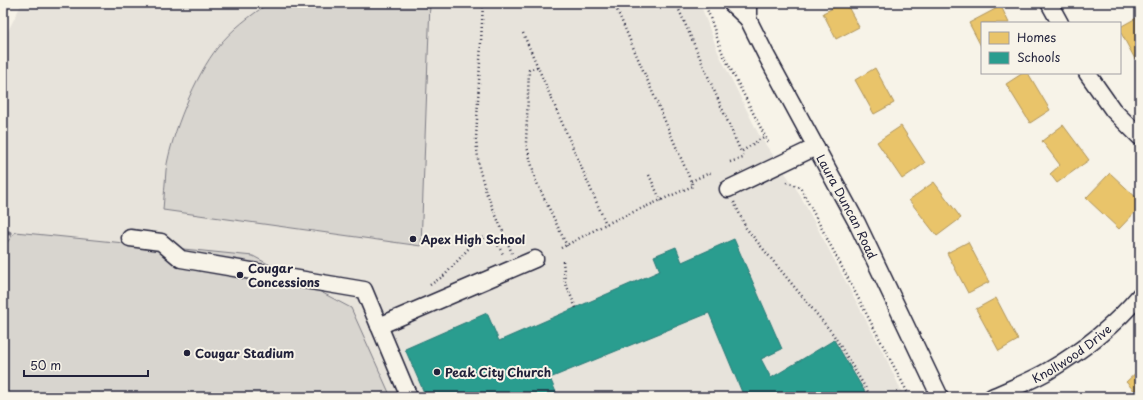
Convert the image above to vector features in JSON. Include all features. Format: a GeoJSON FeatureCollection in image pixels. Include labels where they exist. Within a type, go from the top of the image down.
{"type":"FeatureCollection","features":[{"type":"Feature","properties":{"kind":"street","name":"Laura Duncan Road"},"geometry":{"type":"LineString","coordinates":[[731,3],[748,11],[816,147],[857,223],[940,397]]}},
{"type":"Feature","properties":{"kind":"street"},"geometry":{"type":"LineString","coordinates":[[1049,3],[1059,22]]}},
{"type":"Feature","properties":{"kind":"street"},"geometry":{"type":"LineString","coordinates":[[1088,74],[1113,110],[1140,137]]}},
{"type":"Feature","properties":{"kind":"street"},"geometry":{"type":"LineString","coordinates":[[728,189],[816,147]]}},
{"type":"Feature","properties":{"kind":"street"},"geometry":{"type":"LineString","coordinates":[[130,238],[161,242],[181,259],[364,290],[409,397]]}},
{"type":"Feature","properties":{"kind":"street"},"geometry":{"type":"LineString","coordinates":[[380,326],[535,259]]}},
{"type":"Feature","properties":{"kind":"street","name":"Knollwood Drive"},"geometry":{"type":"LineString","coordinates":[[992,397],[1047,372],[1076,353],[1106,330],[1140,295]]}},
{"type":"Feature","properties":{"kind":"path"},"geometry":{"type":"LineString","coordinates":[[483,3],[476,139],[479,168],[486,192],[514,268]]}},
{"type":"Feature","properties":{"kind":"path"},"geometry":{"type":"LineString","coordinates":[[561,248],[606,224],[693,186],[614,3]]}},
{"type":"Feature","properties":{"kind":"path"},"geometry":{"type":"LineString","coordinates":[[676,3],[741,152],[743,158],[730,162]]}},
{"type":"Feature","properties":{"kind":"path"},"geometry":{"type":"LineString","coordinates":[[705,3],[722,52],[768,142]]}},
{"type":"Feature","properties":{"kind":"path"},"geometry":{"type":"LineString","coordinates":[[523,33],[606,224]]}},
{"type":"Feature","properties":{"kind":"path"},"geometry":{"type":"LineString","coordinates":[[537,67],[529,70],[526,143],[536,181],[567,246]]}},
{"type":"Feature","properties":{"kind":"path"},"geometry":{"type":"LineString","coordinates":[[741,152],[765,136]]}},
{"type":"Feature","properties":{"kind":"path"},"geometry":{"type":"LineString","coordinates":[[691,181],[712,172]]}},
{"type":"Feature","properties":{"kind":"path"},"geometry":{"type":"LineString","coordinates":[[649,175],[661,201]]}},
{"type":"Feature","properties":{"kind":"path"},"geometry":{"type":"LineString","coordinates":[[787,182],[800,187],[910,397]]}},
{"type":"Feature","properties":{"kind":"path"},"geometry":{"type":"LineString","coordinates":[[728,189],[746,228],[833,334],[871,397]]}},
{"type":"Feature","properties":{"kind":"path"},"geometry":{"type":"LineString","coordinates":[[425,287],[445,275],[472,243],[485,237],[494,238],[514,268]]}},
{"type":"Feature","properties":{"kind":"path"},"geometry":{"type":"LineString","coordinates":[[564,261],[565,282],[576,308]]}},
{"type":"Feature","properties":{"kind":"shaded area","name":"Apex High School"},"geometry":{"type":"Polygon","coordinates":[[[22,3],[700,3],[718,52],[759,135],[799,193],[886,358],[904,397],[3,397],[3,41],[22,3]]]}},
{"type":"Feature","properties":{"kind":"shaded area"},"geometry":{"type":"Polygon","coordinates":[[[269,3],[430,3],[421,246],[163,210],[166,170],[173,140],[193,89],[201,73],[218,47],[229,34],[269,3]]]}},
{"type":"Feature","properties":{"kind":"shaded area","name":"Cougar Stadium"},"geometry":{"type":"Polygon","coordinates":[[[15,232],[253,256],[351,308],[391,397],[3,397],[3,248],[15,232]]]}},
{"type":"Feature","properties":{"kind":"building: Homes"},"geometry":{"type":"Polygon","coordinates":[[[846,3],[859,27],[836,39],[823,13],[846,3]]]}},
{"type":"Feature","properties":{"kind":"building: Homes"},"geometry":{"type":"Polygon","coordinates":[[[1001,6],[1009,22],[981,22],[981,46],[969,23],[1001,6]]]}},
{"type":"Feature","properties":{"kind":"building: Homes"},"geometry":{"type":"Polygon","coordinates":[[[1140,16],[1140,56],[1135,59],[1121,33],[1121,26],[1140,16]]]}},
{"type":"Feature","properties":{"kind":"building: Homes"},"geometry":{"type":"Polygon","coordinates":[[[875,68],[894,103],[874,114],[855,80],[875,68]]]}},
{"type":"Feature","properties":{"kind":"building: Homes"},"geometry":{"type":"Polygon","coordinates":[[[1021,74],[1029,74],[1050,110],[1030,123],[1006,84],[1021,74]]]}},
{"type":"Feature","properties":{"kind":"building: Homes"},"geometry":{"type":"Polygon","coordinates":[[[1063,125],[1089,160],[1057,183],[1050,174],[1060,165],[1042,141],[1063,125]]]}},
{"type":"Feature","properties":{"kind":"building: Homes"},"geometry":{"type":"Polygon","coordinates":[[[901,126],[925,163],[902,179],[877,142],[901,126]]]}},
{"type":"Feature","properties":{"kind":"building: Homes"},"geometry":{"type":"Polygon","coordinates":[[[1110,173],[1140,201],[1140,207],[1119,229],[1086,198],[1110,173]]]}},
{"type":"Feature","properties":{"kind":"building: Homes"},"geometry":{"type":"Polygon","coordinates":[[[934,182],[961,218],[937,236],[909,200],[934,182]]]}},
{"type":"Feature","properties":{"kind":"building: Homes"},"geometry":{"type":"Polygon","coordinates":[[[968,242],[989,282],[968,293],[947,253],[968,242]]]}},
{"type":"Feature","properties":{"kind":"building: Homes"},"geometry":{"type":"Polygon","coordinates":[[[996,298],[1018,340],[999,351],[976,309],[996,298]]]}},
{"type":"Feature","properties":{"kind":"building: Homes"},"geometry":{"type":"Polygon","coordinates":[[[1140,369],[1140,397],[1126,382],[1140,369]]]}},
{"type":"Feature","properties":{"kind":"building: Schools"},"geometry":{"type":"Polygon","coordinates":[[[734,239],[782,349],[761,359],[771,378],[834,340],[868,397],[744,397],[709,313],[550,378],[558,397],[426,397],[405,349],[487,313],[499,341],[660,271],[654,256],[676,247],[682,262],[734,239]]]}},
{"type":"Feature","properties":{"kind":"waterway"},"geometry":{"type":"LineString","coordinates":[[3,231],[9,233]]}},
{"type":"Feature","properties":{"kind":"place","name":"Apex High School"},"geometry":{"type":"Point","coordinates":[413,239]}},
{"type":"Feature","properties":{"kind":"place","name":"Cougar Concessions"},"geometry":{"type":"Point","coordinates":[240,275]}},
{"type":"Feature","properties":{"kind":"place","name":"Cougar Stadium"},"geometry":{"type":"Point","coordinates":[187,353]}},
{"type":"Feature","properties":{"kind":"place","name":"Peak City Church"},"geometry":{"type":"Point","coordinates":[437,372]}}]}
